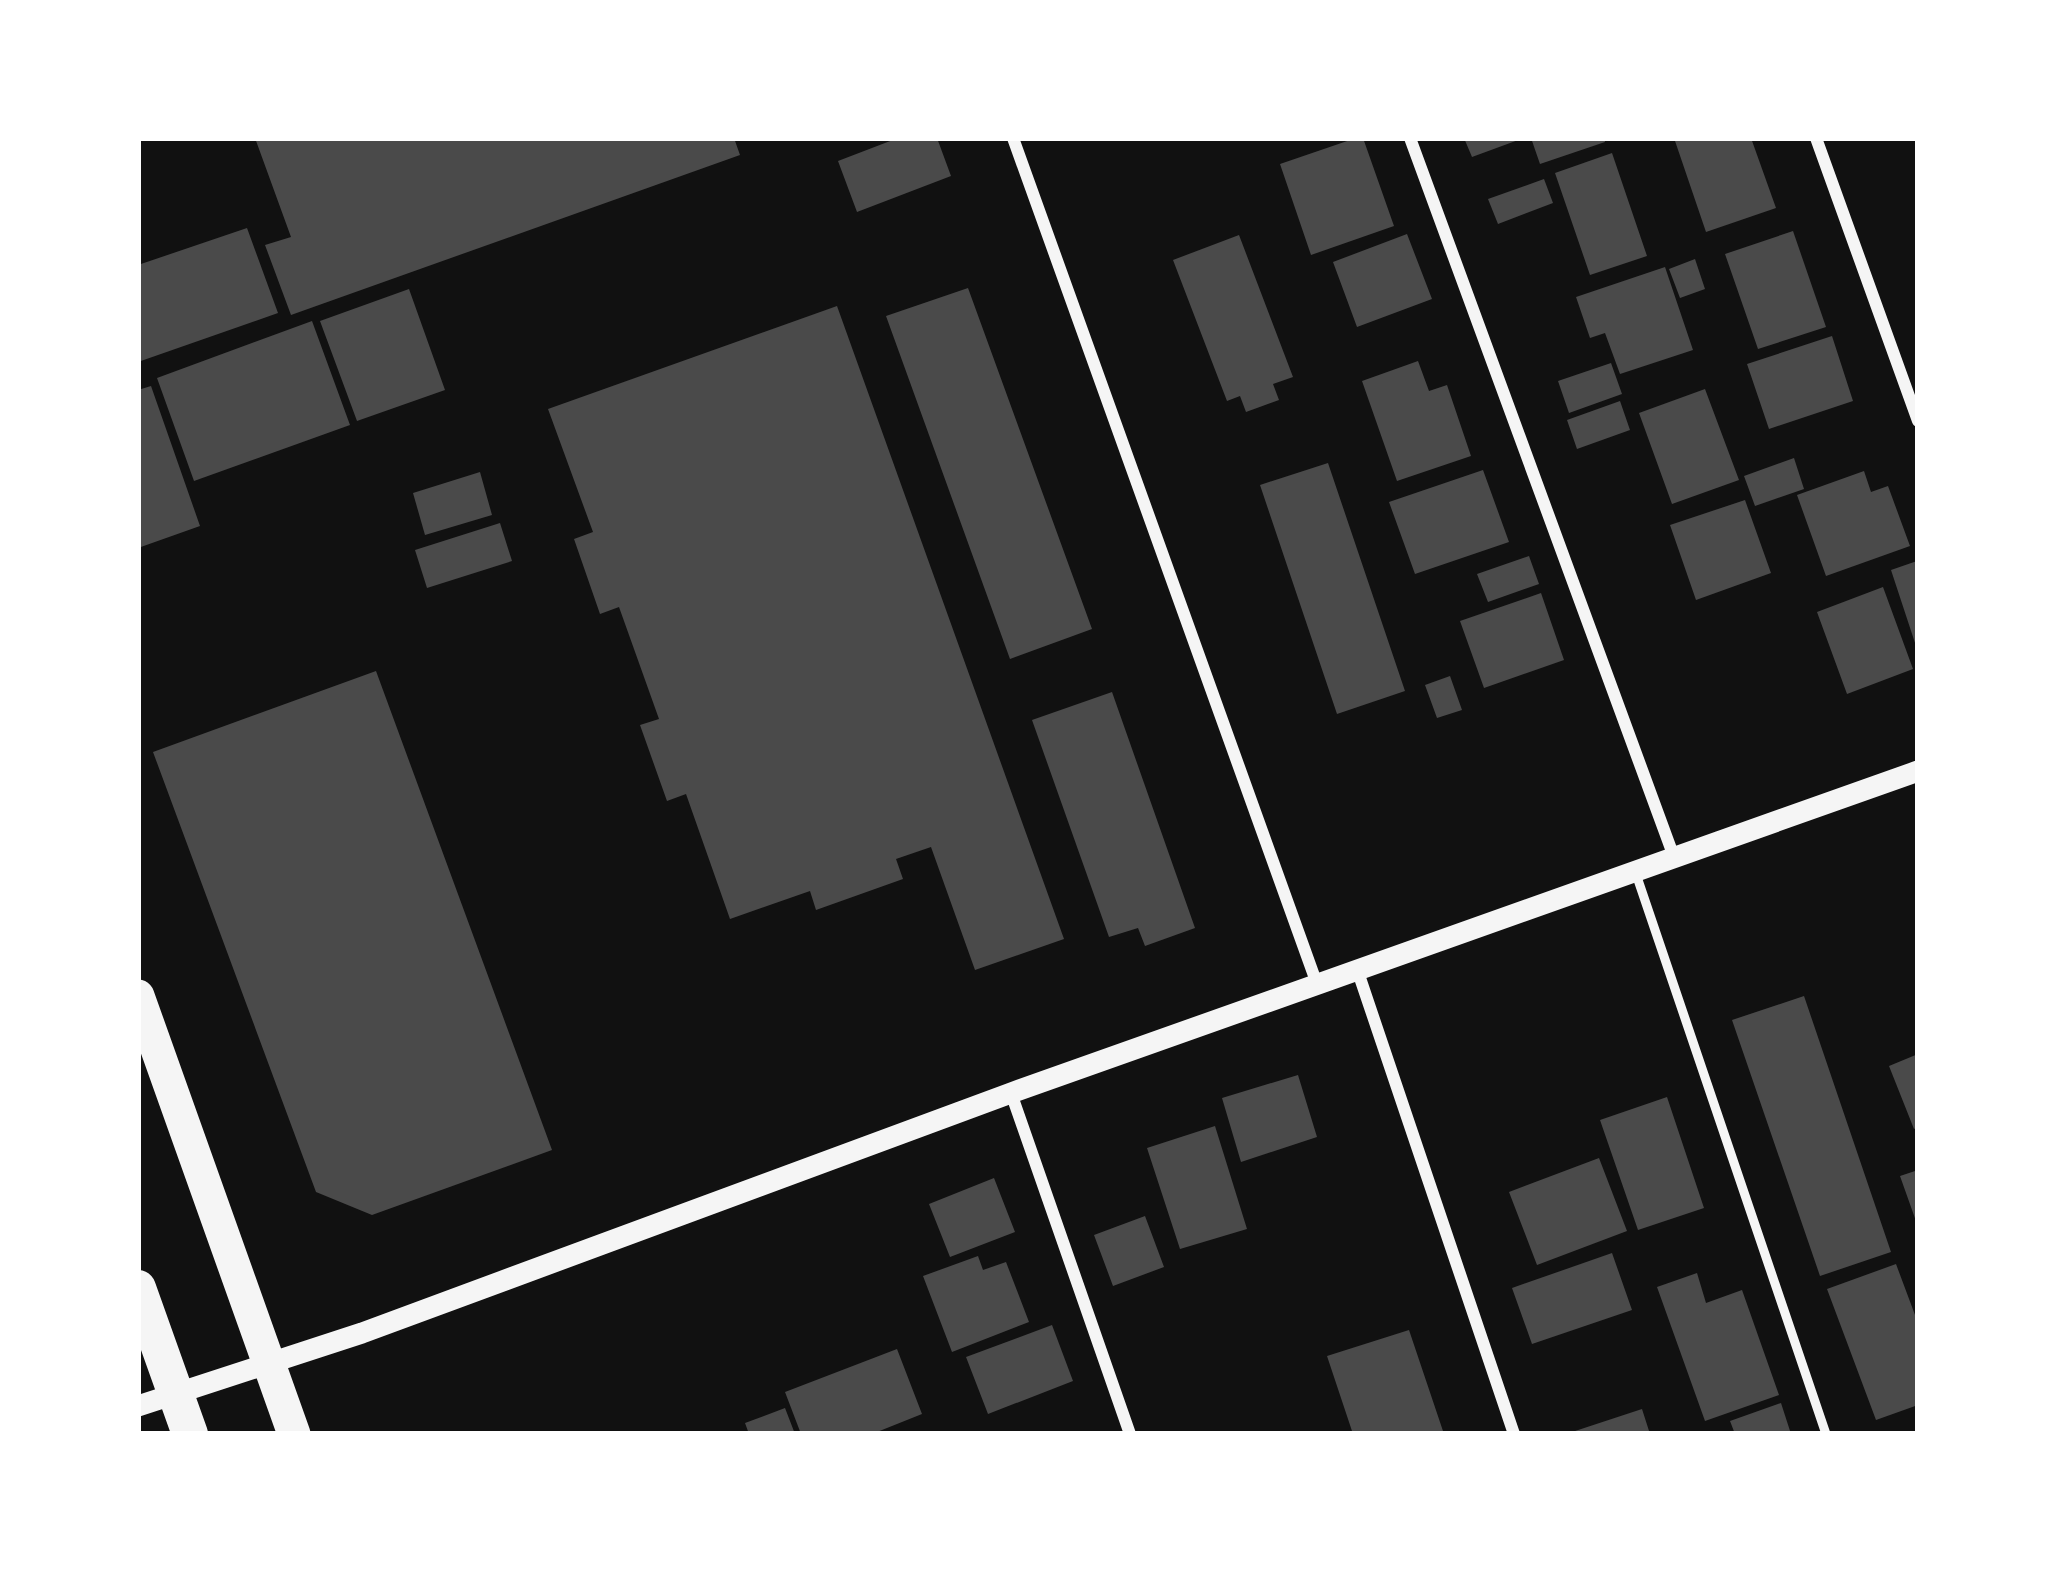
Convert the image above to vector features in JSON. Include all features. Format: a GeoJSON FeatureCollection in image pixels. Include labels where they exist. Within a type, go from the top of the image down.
{"type":"FeatureCollection","features":[{"type":"Feature","properties":{"kind":"highway"},"geometry":{"type":"LineString","coordinates":[[138,996],[294,1434]]}},
{"type":"Feature","properties":{"kind":"highway"},"geometry":{"type":"LineString","coordinates":[[138,1288],[190,1434]]}},
{"type":"Feature","properties":{"kind":"street"},"geometry":{"type":"LineString","coordinates":[[1013,138],[1317,984]]}},
{"type":"Feature","properties":{"kind":"street"},"geometry":{"type":"LineString","coordinates":[[1410,138],[1674,857]]}},
{"type":"Feature","properties":{"kind":"street"},"geometry":{"type":"LineString","coordinates":[[1816,138],[1918,422]]}},
{"type":"Feature","properties":{"kind":"street"},"geometry":{"type":"LineString","coordinates":[[138,1406],[362,1334],[1011,1093],[1918,771]]}},
{"type":"Feature","properties":{"kind":"street"},"geometry":{"type":"LineString","coordinates":[[1357,969],[1514,1434]]}},
{"type":"Feature","properties":{"kind":"street"},"geometry":{"type":"LineString","coordinates":[[1011,1093],[1130,1434]]}},
{"type":"Feature","properties":{"kind":"lane"},"geometry":{"type":"LineString","coordinates":[[1634,871],[1826,1434]]}},
{"type":"Feature","properties":{"kind":"building"},"geometry":{"type":"Polygon","coordinates":[[[255,138],[734,138],[740,155],[291,315],[265,245],[291,237],[255,138]]]}},
{"type":"Feature","properties":{"kind":"building"},"geometry":{"type":"Polygon","coordinates":[[[898,138],[937,138],[951,176],[857,212],[838,161],[898,138]]]}},
{"type":"Feature","properties":{"kind":"building"},"geometry":{"type":"Polygon","coordinates":[[[1363,138],[1394,226],[1311,255],[1280,164],[1363,138]]]}},
{"type":"Feature","properties":{"kind":"building"},"geometry":{"type":"Polygon","coordinates":[[[1464,138],[1521,138],[1521,139],[1472,157],[1464,138]]]}},
{"type":"Feature","properties":{"kind":"building"},"geometry":{"type":"Polygon","coordinates":[[[1531,138],[1604,138],[1605,142],[1540,164],[1531,138]]]}},
{"type":"Feature","properties":{"kind":"building"},"geometry":{"type":"Polygon","coordinates":[[[1674,138],[1751,138],[1776,208],[1706,232],[1674,138]]]}},
{"type":"Feature","properties":{"kind":"building"},"geometry":{"type":"Polygon","coordinates":[[[1612,153],[1647,256],[1590,275],[1555,173],[1612,153]]]}},
{"type":"Feature","properties":{"kind":"building"},"geometry":{"type":"Polygon","coordinates":[[[1544,179],[1553,203],[1498,224],[1488,199],[1544,179]]]}},
{"type":"Feature","properties":{"kind":"building"},"geometry":{"type":"Polygon","coordinates":[[[247,228],[278,313],[138,362],[138,265],[247,228]]]}},
{"type":"Feature","properties":{"kind":"building"},"geometry":{"type":"Polygon","coordinates":[[[1793,231],[1826,327],[1758,349],[1725,254],[1793,231]]]}},
{"type":"Feature","properties":{"kind":"building"},"geometry":{"type":"Polygon","coordinates":[[[1407,234],[1432,299],[1357,327],[1333,262],[1407,234]]]}},
{"type":"Feature","properties":{"kind":"building"},"geometry":{"type":"Polygon","coordinates":[[[1239,235],[1293,377],[1273,384],[1279,400],[1246,412],[1240,396],[1227,401],[1173,260],[1239,235]]]}},
{"type":"Feature","properties":{"kind":"building"},"geometry":{"type":"Polygon","coordinates":[[[1695,259],[1705,289],[1680,298],[1669,269],[1695,259]]]}},
{"type":"Feature","properties":{"kind":"building"},"geometry":{"type":"Polygon","coordinates":[[[1665,267],[1693,350],[1620,374],[1605,333],[1590,338],[1576,297],[1665,267]]]}},
{"type":"Feature","properties":{"kind":"building"},"geometry":{"type":"Polygon","coordinates":[[[968,288],[1092,629],[1010,659],[886,316],[968,288]]]}},
{"type":"Feature","properties":{"kind":"building"},"geometry":{"type":"Polygon","coordinates":[[[409,289],[445,390],[357,421],[320,321],[409,289]]]}},
{"type":"Feature","properties":{"kind":"building"},"geometry":{"type":"Polygon","coordinates":[[[837,306],[1064,939],[975,970],[931,847],[896,859],[903,879],[816,910],[810,891],[730,919],[686,794],[667,801],[640,725],[659,719],[619,607],[600,614],[574,539],[593,532],[548,409],[837,306]]]}},
{"type":"Feature","properties":{"kind":"building"},"geometry":{"type":"Polygon","coordinates":[[[312,321],[350,425],[194,481],[157,378],[312,321]]]}},
{"type":"Feature","properties":{"kind":"building"},"geometry":{"type":"Polygon","coordinates":[[[1832,336],[1853,401],[1769,429],[1747,364],[1832,336]]]}},
{"type":"Feature","properties":{"kind":"building"},"geometry":{"type":"Polygon","coordinates":[[[1418,361],[1429,391],[1447,385],[1471,456],[1397,481],[1362,381],[1418,361]]]}},
{"type":"Feature","properties":{"kind":"building"},"geometry":{"type":"Polygon","coordinates":[[[1611,363],[1622,394],[1569,413],[1558,381],[1611,363]]]}},
{"type":"Feature","properties":{"kind":"building"},"geometry":{"type":"Polygon","coordinates":[[[151,386],[200,526],[138,548],[138,390],[151,386]]]}},
{"type":"Feature","properties":{"kind":"building"},"geometry":{"type":"Polygon","coordinates":[[[1705,389],[1739,480],[1672,504],[1639,413],[1705,389]]]}},
{"type":"Feature","properties":{"kind":"building"},"geometry":{"type":"Polygon","coordinates":[[[1620,401],[1630,430],[1577,449],[1567,420],[1620,401]]]}},
{"type":"Feature","properties":{"kind":"building"},"geometry":{"type":"Polygon","coordinates":[[[1794,458],[1804,489],[1755,506],[1744,476],[1794,458]]]}},
{"type":"Feature","properties":{"kind":"building"},"geometry":{"type":"Polygon","coordinates":[[[1328,463],[1405,691],[1337,714],[1260,485],[1328,463]]]}},
{"type":"Feature","properties":{"kind":"building"},"geometry":{"type":"Polygon","coordinates":[[[1483,470],[1509,542],[1415,574],[1389,502],[1483,470]]]}},
{"type":"Feature","properties":{"kind":"building"},"geometry":{"type":"Polygon","coordinates":[[[1864,471],[1871,492],[1888,486],[1910,546],[1826,576],[1797,495],[1864,471]]]}},
{"type":"Feature","properties":{"kind":"building"},"geometry":{"type":"Polygon","coordinates":[[[480,472],[492,515],[425,535],[413,493],[480,472]]]}},
{"type":"Feature","properties":{"kind":"building"},"geometry":{"type":"Polygon","coordinates":[[[1745,500],[1771,573],[1696,600],[1670,525],[1745,500]]]}},
{"type":"Feature","properties":{"kind":"building"},"geometry":{"type":"Polygon","coordinates":[[[500,523],[512,561],[427,588],[415,550],[500,523]]]}},
{"type":"Feature","properties":{"kind":"building"},"geometry":{"type":"Polygon","coordinates":[[[1529,556],[1539,584],[1488,602],[1477,574],[1529,556]]]}},
{"type":"Feature","properties":{"kind":"building"},"geometry":{"type":"Polygon","coordinates":[[[1917,561],[1918,566],[1917,649],[1891,570],[1917,561]]]}},
{"type":"Feature","properties":{"kind":"building"},"geometry":{"type":"Polygon","coordinates":[[[1883,587],[1913,669],[1847,694],[1817,612],[1883,587]]]}},
{"type":"Feature","properties":{"kind":"building"},"geometry":{"type":"Polygon","coordinates":[[[1541,593],[1564,660],[1484,688],[1460,621],[1541,593]]]}},
{"type":"Feature","properties":{"kind":"building"},"geometry":{"type":"Polygon","coordinates":[[[376,671],[552,1150],[372,1215],[316,1192],[153,752],[376,671]]]}},
{"type":"Feature","properties":{"kind":"building"},"geometry":{"type":"Polygon","coordinates":[[[1450,676],[1462,710],[1437,718],[1425,685],[1450,676]]]}},
{"type":"Feature","properties":{"kind":"building"},"geometry":{"type":"Polygon","coordinates":[[[1112,692],[1195,928],[1145,946],[1138,928],[1109,937],[1032,720],[1112,692]]]}},
{"type":"Feature","properties":{"kind":"building"},"geometry":{"type":"Polygon","coordinates":[[[1804,996],[1891,1252],[1820,1276],[1732,1020],[1804,996]]]}},
{"type":"Feature","properties":{"kind":"building"},"geometry":{"type":"Polygon","coordinates":[[[1918,1054],[1918,1127],[1914,1129],[1889,1066],[1918,1054]]]}},
{"type":"Feature","properties":{"kind":"building"},"geometry":{"type":"Polygon","coordinates":[[[1298,1075],[1317,1137],[1241,1162],[1222,1098],[1298,1075]]]}},
{"type":"Feature","properties":{"kind":"building"},"geometry":{"type":"Polygon","coordinates":[[[1667,1097],[1704,1208],[1638,1230],[1600,1120],[1667,1097]]]}},
{"type":"Feature","properties":{"kind":"building"},"geometry":{"type":"Polygon","coordinates":[[[1215,1126],[1247,1229],[1180,1249],[1147,1148],[1215,1126]]]}},
{"type":"Feature","properties":{"kind":"building"},"geometry":{"type":"Polygon","coordinates":[[[1599,1158],[1627,1231],[1537,1265],[1509,1192],[1599,1158]]]}},
{"type":"Feature","properties":{"kind":"building"},"geometry":{"type":"Polygon","coordinates":[[[1918,1170],[1918,1224],[1917,1224],[1900,1176],[1918,1170]]]}},
{"type":"Feature","properties":{"kind":"building"},"geometry":{"type":"Polygon","coordinates":[[[994,1178],[1015,1232],[950,1257],[929,1204],[994,1178]]]}},
{"type":"Feature","properties":{"kind":"building"},"geometry":{"type":"Polygon","coordinates":[[[1145,1216],[1164,1267],[1113,1286],[1094,1235],[1145,1216]]]}},
{"type":"Feature","properties":{"kind":"building"},"geometry":{"type":"Polygon","coordinates":[[[1612,1253],[1632,1310],[1532,1344],[1512,1288],[1612,1253]]]}},
{"type":"Feature","properties":{"kind":"building"},"geometry":{"type":"Polygon","coordinates":[[[978,1256],[983,1270],[1006,1262],[1029,1322],[952,1352],[923,1276],[978,1256]]]}},
{"type":"Feature","properties":{"kind":"building"},"geometry":{"type":"Polygon","coordinates":[[[1896,1264],[1918,1323],[1918,1405],[1876,1420],[1827,1289],[1896,1264]]]}},
{"type":"Feature","properties":{"kind":"building"},"geometry":{"type":"Polygon","coordinates":[[[1697,1273],[1706,1303],[1742,1290],[1779,1395],[1705,1421],[1657,1287],[1697,1273]]]}},
{"type":"Feature","properties":{"kind":"building"},"geometry":{"type":"Polygon","coordinates":[[[1052,1325],[1073,1381],[988,1414],[966,1357],[1052,1325]]]}},
{"type":"Feature","properties":{"kind":"building"},"geometry":{"type":"Polygon","coordinates":[[[1409,1330],[1444,1434],[1353,1434],[1327,1356],[1409,1330]]]}},
{"type":"Feature","properties":{"kind":"building"},"geometry":{"type":"Polygon","coordinates":[[[897,1349],[922,1414],[872,1434],[801,1434],[785,1392],[897,1349]]]}},
{"type":"Feature","properties":{"kind":"building"},"geometry":{"type":"Polygon","coordinates":[[[1781,1403],[1791,1434],[1735,1434],[1730,1421],[1781,1403]]]}},
{"type":"Feature","properties":{"kind":"building"},"geometry":{"type":"Polygon","coordinates":[[[785,1408],[795,1434],[749,1434],[745,1423],[785,1408]]]}},
{"type":"Feature","properties":{"kind":"building"},"geometry":{"type":"Polygon","coordinates":[[[1642,1409],[1650,1434],[1569,1434],[1569,1433],[1642,1409]]]}}]}
